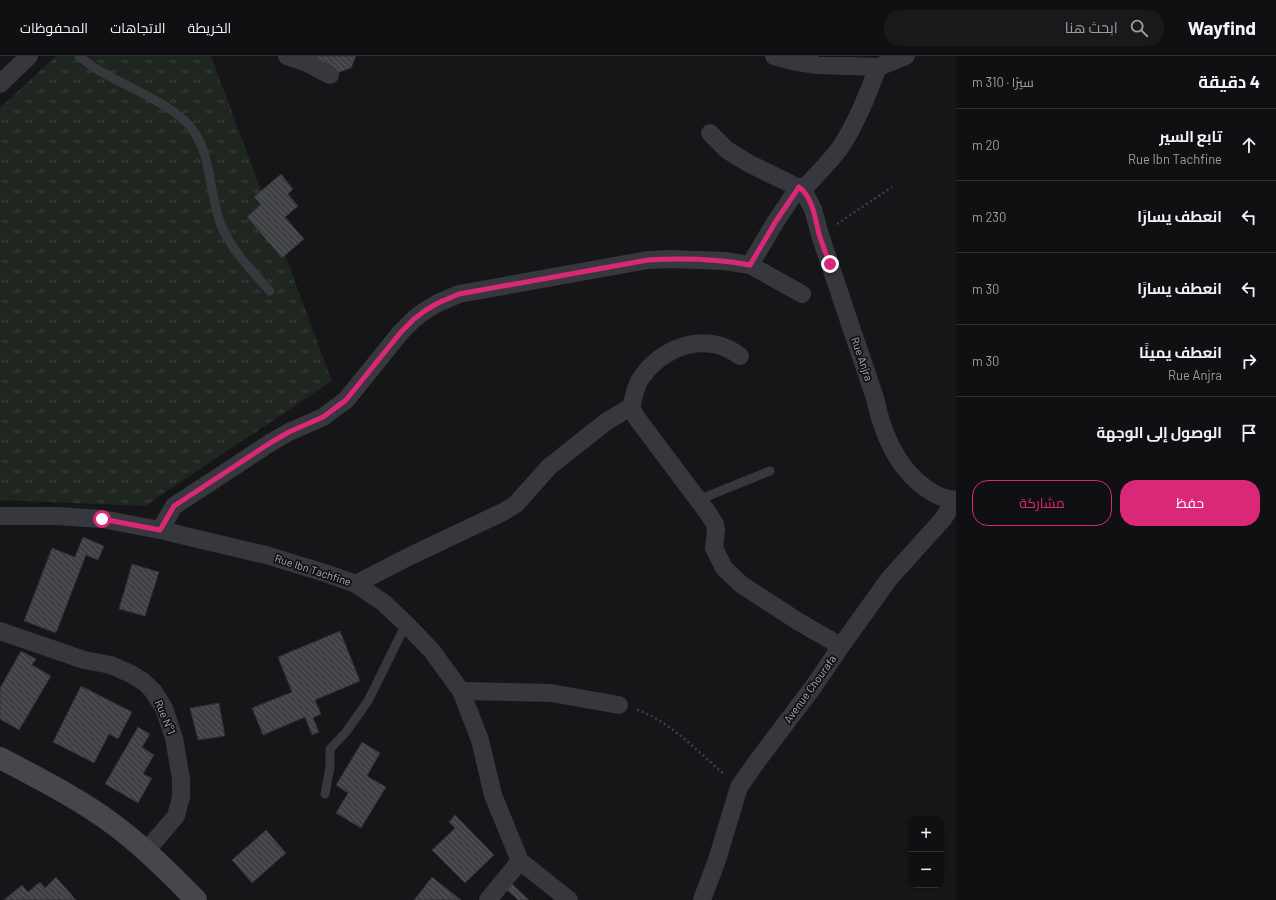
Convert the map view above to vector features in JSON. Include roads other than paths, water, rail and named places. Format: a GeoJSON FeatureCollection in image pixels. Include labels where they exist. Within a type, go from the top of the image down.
{"type":"FeatureCollection","features":[{"type":"Feature","properties":{"kind":"street"},"geometry":{"type":"LineString","coordinates":[[0,84],[29,56]]}},
{"type":"Feature","properties":{"kind":"street"},"geometry":{"type":"LineString","coordinates":[[287,56],[307,63],[330,75]]}},
{"type":"Feature","properties":{"kind":"street"},"geometry":{"type":"LineString","coordinates":[[774,56],[792,61],[817,65],[878,67],[906,56]]}},
{"type":"Feature","properties":{"kind":"street"},"geometry":{"type":"LineString","coordinates":[[750,265],[776,221],[801,188],[839,150],[865,103],[878,67]]}},
{"type":"Feature","properties":{"kind":"street"},"geometry":{"type":"LineString","coordinates":[[710,133],[727,150],[748,163],[801,188]]}},
{"type":"Feature","properties":{"kind":"street","name":"Rue Anjra"},"geometry":{"type":"LineString","coordinates":[[801,188],[813,209],[820,235],[886,437],[905,469],[920,483],[937,495],[955,500]]}},
{"type":"Feature","properties":{"kind":"street"},"geometry":{"type":"LineString","coordinates":[[160,530],[174,506],[270,443],[289,432],[323,417],[346,400],[401,332],[426,310],[459,294],[485,288],[522,283],[648,260],[670,259],[725,261],[750,265],[802,294]]}},
{"type":"Feature","properties":{"kind":"street"},"geometry":{"type":"LineString","coordinates":[[356,584],[400,561],[505,511],[516,504],[549,467],[607,422],[631,407],[640,379],[655,362],[671,350],[700,342],[718,345],[729,349],[740,356]]}},
{"type":"Feature","properties":{"kind":"street"},"geometry":{"type":"LineString","coordinates":[[631,407],[636,417],[698,500],[714,524],[716,530],[714,548],[724,568],[742,585],[799,622],[841,646]]}},
{"type":"Feature","properties":{"kind":"street","name":"Avenue Chourafa"},"geometry":{"type":"LineString","coordinates":[[702,900],[717,860],[740,787],[758,760],[814,686],[889,579],[943,519],[955,500]]}},
{"type":"Feature","properties":{"kind":"street","name":"Rue Ibn Tachfine"},"geometry":{"type":"LineString","coordinates":[[0,516],[57,516],[102,519],[160,530],[266,555],[356,584],[384,603],[406,624],[432,651],[461,691],[480,740],[493,795],[520,861],[569,900]]}},
{"type":"Feature","properties":{"kind":"street","name":"Rue N°1"},"geometry":{"type":"LineString","coordinates":[[0,631],[84,660],[112,666],[131,674],[144,682],[153,691],[164,708],[174,738],[181,779],[180,797],[176,816],[146,851]]}},
{"type":"Feature","properties":{"kind":"street"},"geometry":{"type":"LineString","coordinates":[[461,691],[551,694],[619,705]]}},
{"type":"Feature","properties":{"kind":"street"},"geometry":{"type":"LineString","coordinates":[[0,758],[69,796],[113,824],[146,851],[196,900]]}},
{"type":"Feature","properties":{"kind":"street"},"geometry":{"type":"LineString","coordinates":[[488,900],[520,861]]}},
{"type":"Feature","properties":{"kind":"lane"},"geometry":{"type":"LineString","coordinates":[[79,56],[97,70],[167,107],[192,128],[202,144],[221,226],[237,253],[270,291]]}},
{"type":"Feature","properties":{"kind":"lane"},"geometry":{"type":"LineString","coordinates":[[698,500],[770,471]]}},
{"type":"Feature","properties":{"kind":"lane"},"geometry":{"type":"LineString","coordinates":[[325,794],[330,767],[330,749],[346,732],[368,700],[406,624]]}}]}
